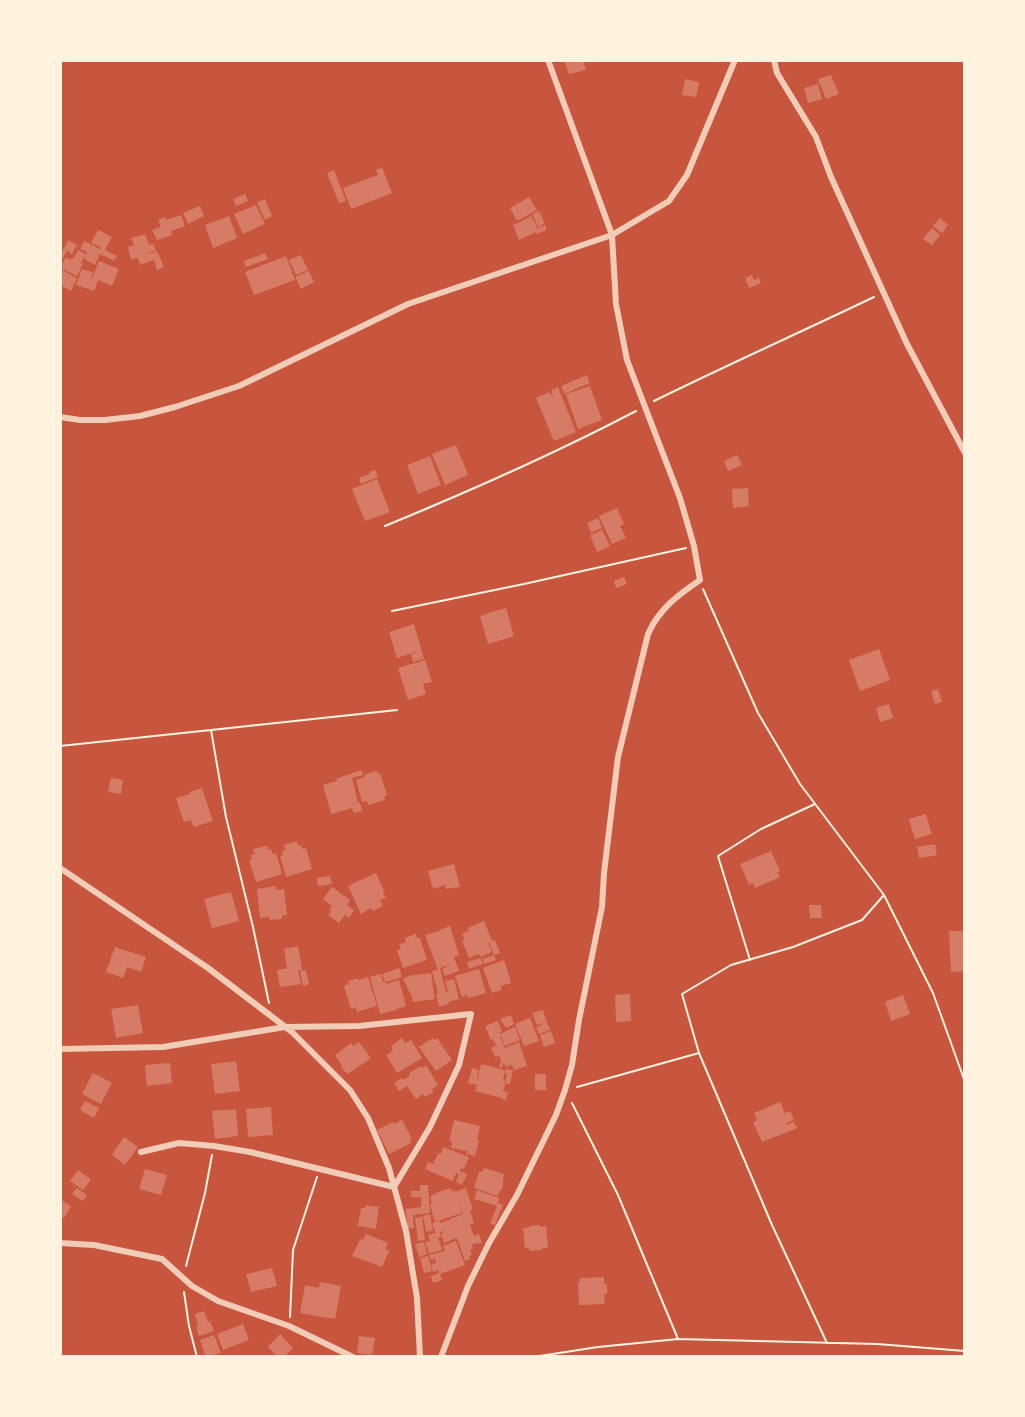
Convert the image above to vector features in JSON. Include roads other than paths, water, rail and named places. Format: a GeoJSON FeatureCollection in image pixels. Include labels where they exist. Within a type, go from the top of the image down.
{"type":"FeatureCollection","features":[{"type":"Feature","properties":{"kind":"street"},"geometry":{"type":"LineString","coordinates":[[441,1357],[468,1286],[489,1244],[518,1195],[556,1115],[565,1090],[572,1065],[602,908],[618,756],[648,634],[659,614],[674,599],[700,580],[694,546],[681,498],[627,360],[616,304],[612,235],[548,60]]}},
{"type":"Feature","properties":{"kind":"street"},"geometry":{"type":"LineString","coordinates":[[60,417],[96,420],[140,416],[239,386],[408,304],[612,235],[669,201],[687,175],[735,60]]}},
{"type":"Feature","properties":{"kind":"street"},"geometry":{"type":"LineString","coordinates":[[774,60],[777,73],[816,137],[831,177],[907,344],[965,453]]}},
{"type":"Feature","properties":{"kind":"street"},"geometry":{"type":"LineString","coordinates":[[60,868],[208,968],[273,1017],[292,1032],[350,1090],[368,1118],[389,1168],[406,1231],[417,1298],[420,1357]]}},
{"type":"Feature","properties":{"kind":"street"},"geometry":{"type":"LineString","coordinates":[[60,1049],[163,1047],[285,1027],[359,1026],[471,1014],[459,1065],[430,1127],[394,1187]]}},
{"type":"Feature","properties":{"kind":"street"},"geometry":{"type":"LineString","coordinates":[[141,1152],[179,1143],[213,1146],[250,1152],[394,1187]]}},
{"type":"Feature","properties":{"kind":"street"},"geometry":{"type":"LineString","coordinates":[[60,1243],[94,1245],[162,1259],[192,1286],[218,1300],[289,1326],[353,1357]]}}]}
